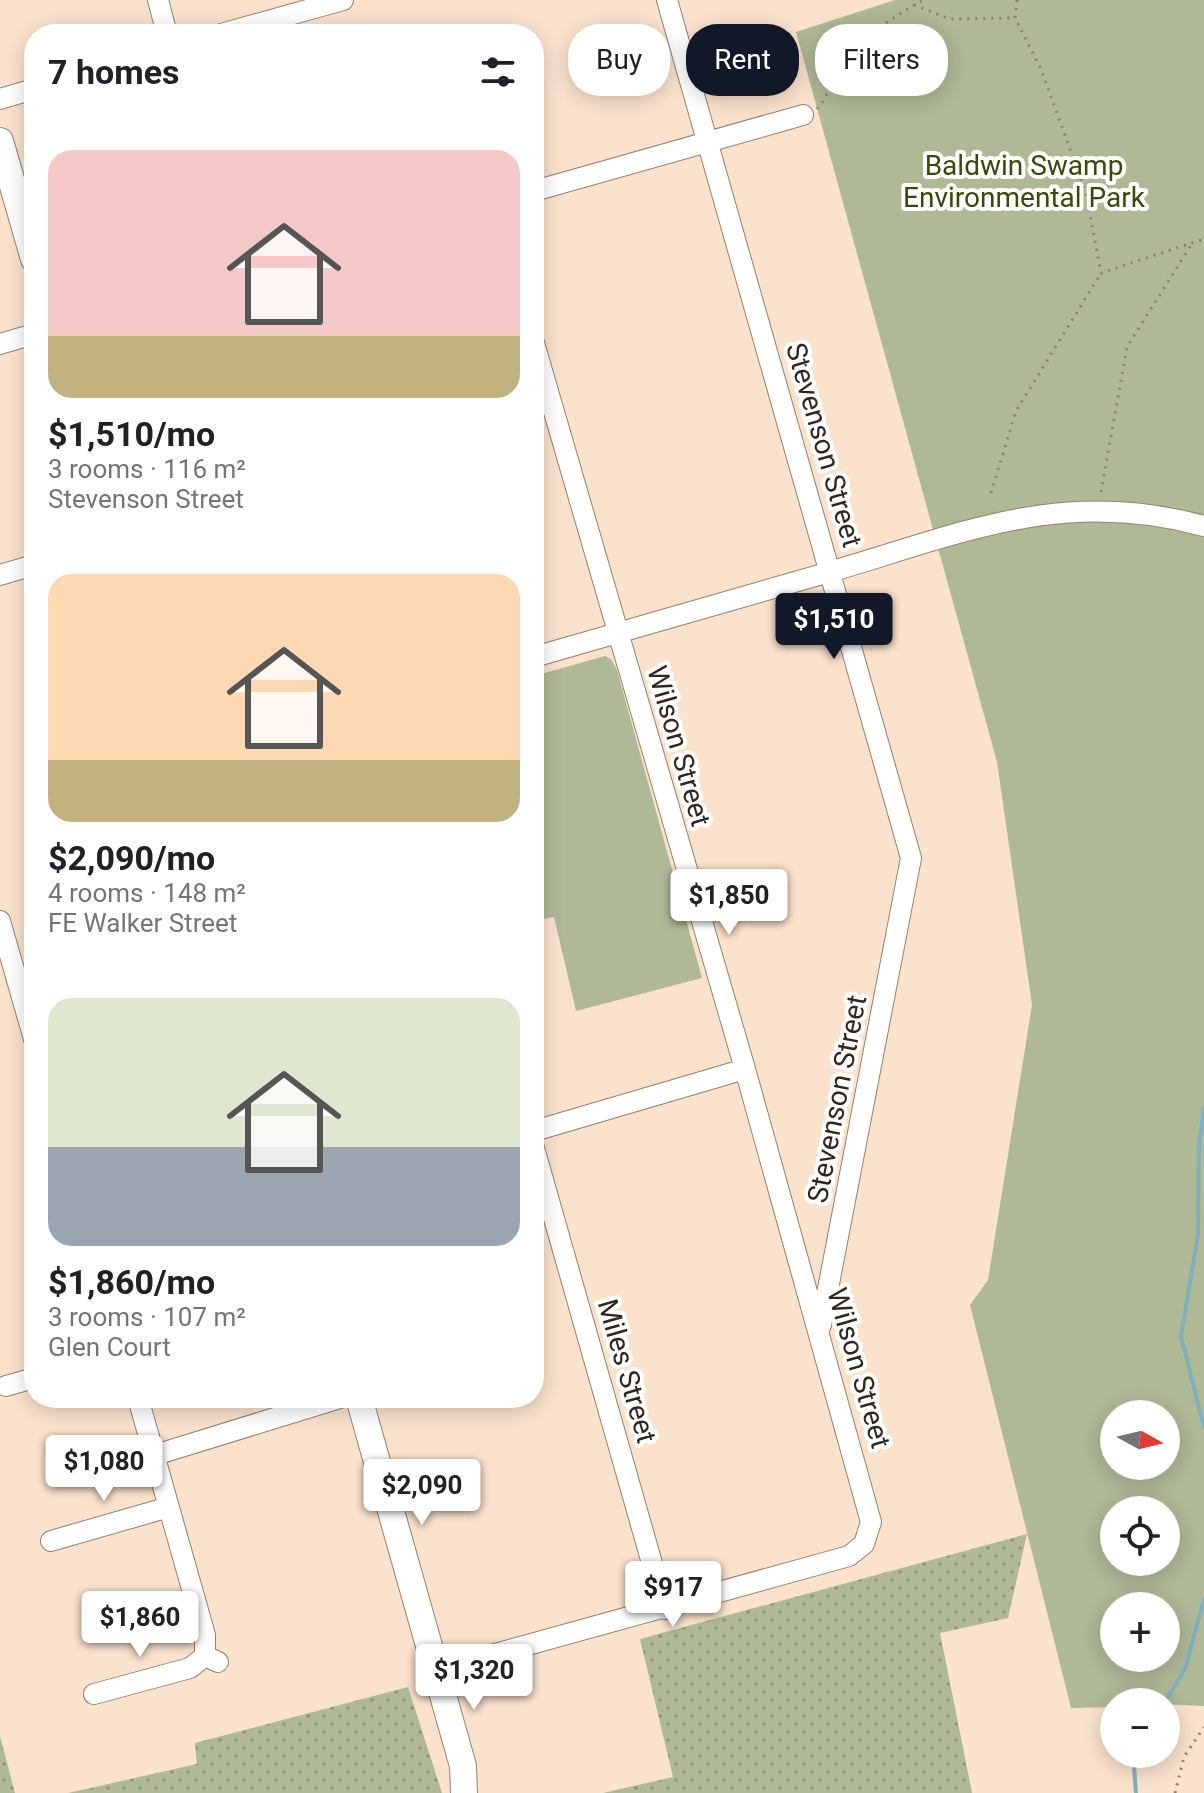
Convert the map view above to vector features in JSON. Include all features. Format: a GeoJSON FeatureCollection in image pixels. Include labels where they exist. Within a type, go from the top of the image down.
{"type":"FeatureCollection","features":[{"type":"Feature","properties":{"kind":"main road"},"geometry":{"type":"LineString","coordinates":[[0,141],[24,224]]}},
{"type":"Feature","properties":{"kind":"main road"},"geometry":{"type":"LineString","coordinates":[[362,1408],[463,1766],[464,1793]]}},
{"type":"Feature","properties":{"kind":"main road"},"geometry":{"type":"LineString","coordinates":[[463,1766],[482,1793]]}},
{"type":"Feature","properties":{"kind":"street"},"geometry":{"type":"LineString","coordinates":[[158,0],[164,24]]}},
{"type":"Feature","properties":{"kind":"street"},"geometry":{"type":"LineString","coordinates":[[257,24],[343,0]]}},
{"type":"Feature","properties":{"kind":"street","name":"Stevenson Street"},"geometry":{"type":"LineString","coordinates":[[667,0],[911,858],[819,1331]]}},
{"type":"Feature","properties":{"kind":"street"},"geometry":{"type":"LineString","coordinates":[[0,99],[24,92]]}},
{"type":"Feature","properties":{"kind":"street"},"geometry":{"type":"LineString","coordinates":[[544,188],[803,115]]}},
{"type":"Feature","properties":{"kind":"street"},"geometry":{"type":"LineString","coordinates":[[0,344],[24,337]]}},
{"type":"Feature","properties":{"kind":"street","name":"Wilson Street"},"geometry":{"type":"LineString","coordinates":[[544,378],[871,1512],[869,1534],[864,1544],[849,1556],[665,1609]]}},
{"type":"Feature","properties":{"kind":"street"},"geometry":{"type":"LineString","coordinates":[[544,654],[1002,520],[1110,509],[1168,517],[1204,526]]}},
{"type":"Feature","properties":{"kind":"street"},"geometry":{"type":"LineString","coordinates":[[0,575],[24,568]]}},
{"type":"Feature","properties":{"kind":"street"},"geometry":{"type":"LineString","coordinates":[[0,921],[24,1004]]}},
{"type":"Feature","properties":{"kind":"street"},"geometry":{"type":"LineString","coordinates":[[544,1128],[745,1069]]}},
{"type":"Feature","properties":{"kind":"street","name":"Miles Street"},"geometry":{"type":"LineString","coordinates":[[544,1183],[665,1609]]}},
{"type":"Feature","properties":{"kind":"street"},"geometry":{"type":"LineString","coordinates":[[6,1386],[24,1381]]}},
{"type":"Feature","properties":{"kind":"street"},"geometry":{"type":"LineString","coordinates":[[94,1694],[190,1668],[211,1659],[141,1408]]}},
{"type":"Feature","properties":{"kind":"street"},"geometry":{"type":"LineString","coordinates":[[155,1455],[308,1408]]}},
{"type":"Feature","properties":{"kind":"street"},"geometry":{"type":"LineString","coordinates":[[51,1541],[169,1507]]}},
{"type":"Feature","properties":{"kind":"street"},"geometry":{"type":"LineString","coordinates":[[437,1670],[665,1609]]}},
{"type":"Feature","properties":{"kind":"path"},"geometry":{"type":"LineString","coordinates":[[803,115],[811,114],[826,99],[840,67],[864,39],[923,0]]}},
{"type":"Feature","properties":{"kind":"path"},"geometry":{"type":"LineString","coordinates":[[1017,0],[1015,18],[1041,69],[1086,193],[1101,273]]}},
{"type":"Feature","properties":{"kind":"path"},"geometry":{"type":"LineString","coordinates":[[914,5],[950,19],[1015,18]]}},
{"type":"Feature","properties":{"kind":"path"},"geometry":{"type":"LineString","coordinates":[[991,493],[1016,411],[1101,273],[1204,239]]}},
{"type":"Feature","properties":{"kind":"path"},"geometry":{"type":"LineString","coordinates":[[1101,492],[1127,347],[1193,242]]}},
{"type":"Feature","properties":{"kind":"path"},"geometry":{"type":"LineString","coordinates":[[1175,1793],[1184,1757],[1204,1727]]}},
{"type":"Feature","properties":{"kind":"green space","name":"Baldwin Swamp Environmental Park"},"geometry":{"type":"Polygon","coordinates":[[[895,0],[1204,0],[1204,1706],[1180,1705],[1180,1688],[1100,1688],[1100,1707],[1071,1708],[970,1305],[988,1280],[1032,1005],[997,762],[799,43],[799,31],[815,26],[815,96],[948,96],[948,24],[821,24],[895,0]]]}},
{"type":"Feature","properties":{"kind":"green space"},"geometry":{"type":"Polygon","coordinates":[[[605,656],[611,659],[617,670],[702,978],[576,1011],[554,917],[544,919],[544,673],[605,656]]]}},
{"type":"Feature","properties":{"kind":"green space"},"geometry":{"type":"Polygon","coordinates":[[[1027,1534],[1008,1618],[940,1633],[972,1793],[603,1793],[673,1777],[640,1639],[1027,1534]]]}},
{"type":"Feature","properties":{"kind":"green space"},"geometry":{"type":"Polygon","coordinates":[[[408,1687],[442,1793],[68,1793],[197,1764],[195,1743],[408,1687]]]}},
{"type":"Feature","properties":{"kind":"green space"},"geometry":{"type":"Polygon","coordinates":[[[0,1736],[15,1793],[0,1793],[0,1736]]]}},
{"type":"Feature","properties":{"kind":"waterway"},"geometry":{"type":"LineString","coordinates":[[1204,1107],[1199,1145],[1198,1235],[1181,1336],[1204,1427]]}},
{"type":"Feature","properties":{"kind":"waterway"},"geometry":{"type":"LineString","coordinates":[[1173,1688],[1185,1669],[1204,1599]]}},
{"type":"Feature","properties":{"kind":"waterway"},"geometry":{"type":"LineString","coordinates":[[1134,1768],[1136,1793]]}}]}
